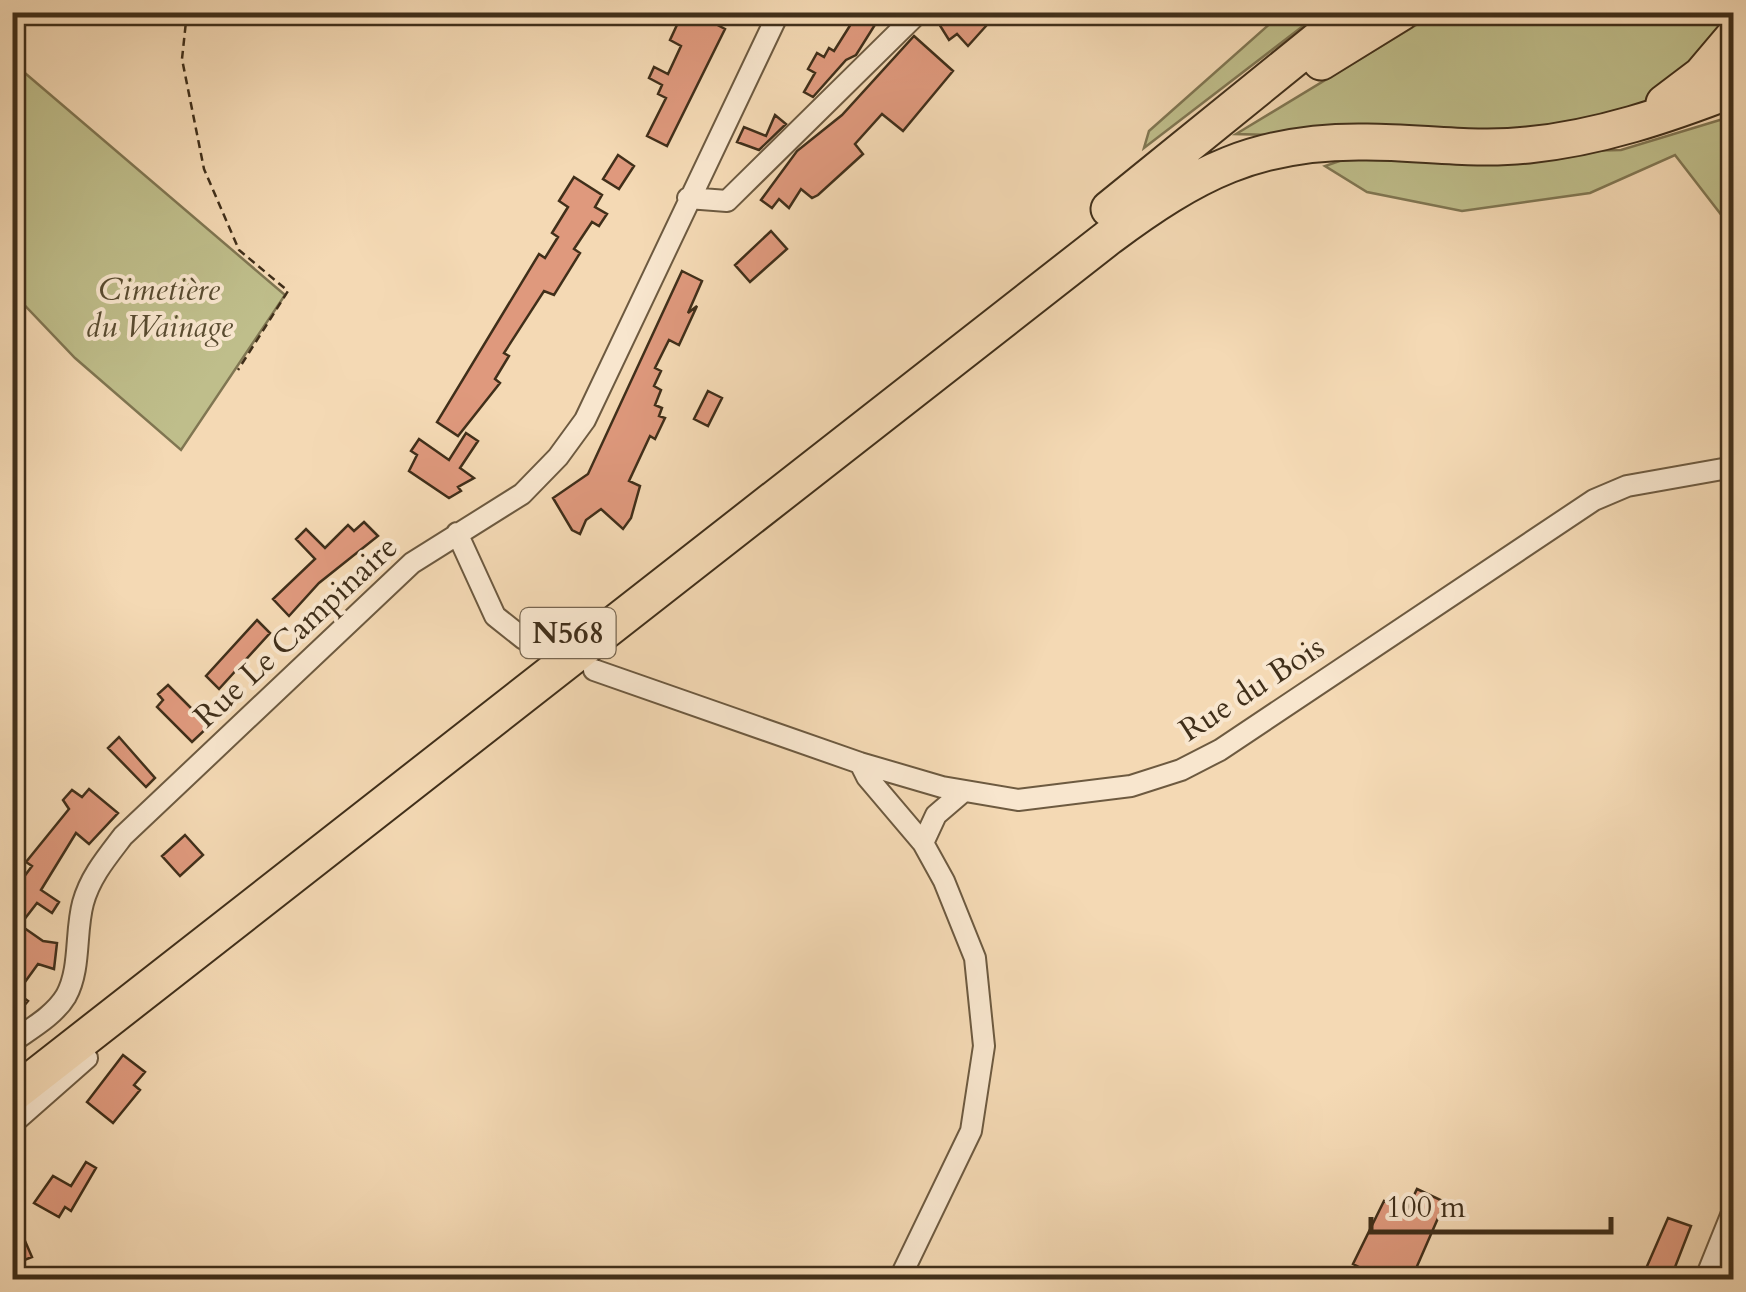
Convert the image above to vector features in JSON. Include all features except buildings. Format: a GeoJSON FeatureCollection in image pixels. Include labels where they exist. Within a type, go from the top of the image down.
{"type":"FeatureCollection","features":[{"type":"Feature","properties":{"kind":"highway"},"geometry":{"type":"LineString","coordinates":[[1168,162],[1352,12]]}},
{"type":"Feature","properties":{"kind":"highway"},"geometry":{"type":"LineString","coordinates":[[1168,162],[1402,12]]}},
{"type":"Feature","properties":{"kind":"highway"},"geometry":{"type":"LineString","coordinates":[[1620,128],[1668,101],[1701,75],[1734,36]]}},
{"type":"Feature","properties":{"kind":"highway"},"geometry":{"type":"LineString","coordinates":[[1620,128],[1734,89]]}},
{"type":"Feature","properties":{"kind":"highway","name":"N568"},"geometry":{"type":"LineString","coordinates":[[12,1094],[1109,237],[1211,170],[1286,146],[1368,142],[1524,146],[1620,128]]}},
{"type":"Feature","properties":{"kind":"highway","name":"N568"},"geometry":{"type":"LineString","coordinates":[[12,1065],[1168,162]]}},
{"type":"Feature","properties":{"kind":"street","name":"Rue Le Campinaire"},"geometry":{"type":"LineString","coordinates":[[12,1042],[66,996],[72,980],[83,901],[95,873],[123,836],[350,616],[412,563],[522,494],[558,457],[586,420],[779,12]]}},
{"type":"Feature","properties":{"kind":"street"},"geometry":{"type":"LineString","coordinates":[[688,198],[726,201],[919,12]]}},
{"type":"Feature","properties":{"kind":"street","name":"Rue du Bois"},"geometry":{"type":"LineString","coordinates":[[594,670],[860,763],[964,791],[1018,800],[1130,786],[1181,770],[1220,750],[1594,500],[1627,486],[1734,467]]}},
{"type":"Feature","properties":{"kind":"street"},"geometry":{"type":"LineString","coordinates":[[458,533],[496,616],[524,640]]}},
{"type":"Feature","properties":{"kind":"street"},"geometry":{"type":"LineString","coordinates":[[860,763],[923,843],[976,958],[984,1046],[971,1131],[899,1280]]}},
{"type":"Feature","properties":{"kind":"street"},"geometry":{"type":"LineString","coordinates":[[923,843],[936,815],[964,791]]}},
{"type":"Feature","properties":{"kind":"street"},"geometry":{"type":"LineString","coordinates":[[12,1124],[88,1058]]}},
{"type":"Feature","properties":{"kind":"street"},"geometry":{"type":"LineString","coordinates":[[1705,1280],[1724,1258],[1734,1208]]}},
{"type":"Feature","properties":{"kind":"path"},"geometry":{"type":"LineString","coordinates":[[186,12],[182,58],[204,168],[239,250],[288,291],[238,370]]}},
{"type":"Feature","properties":{"kind":"green space"},"geometry":{"type":"Polygon","coordinates":[[[1282,13],[1320,13],[1144,148],[1149,131],[1282,13]]]}},
{"type":"Feature","properties":{"kind":"green space"},"geometry":{"type":"Polygon","coordinates":[[[1436,13],[1733,13],[1702,56],[1640,114],[1489,141],[1236,134],[1436,13]]]}},
{"type":"Feature","properties":{"kind":"green space","name":"Cimetière du Wainage"},"geometry":{"type":"Polygon","coordinates":[[[12,62],[285,295],[181,450],[75,358],[13,293],[12,62]]]}},
{"type":"Feature","properties":{"kind":"green space"},"geometry":{"type":"Polygon","coordinates":[[[1733,116],[1733,230],[1675,155],[1590,193],[1462,211],[1367,192],[1325,166],[1351,157],[1621,150],[1733,116]]]}},
{"type":"Feature","properties":{"kind":"tunnel"},"geometry":{"type":"LineString","coordinates":[[524,639],[573,661]]}}]}
